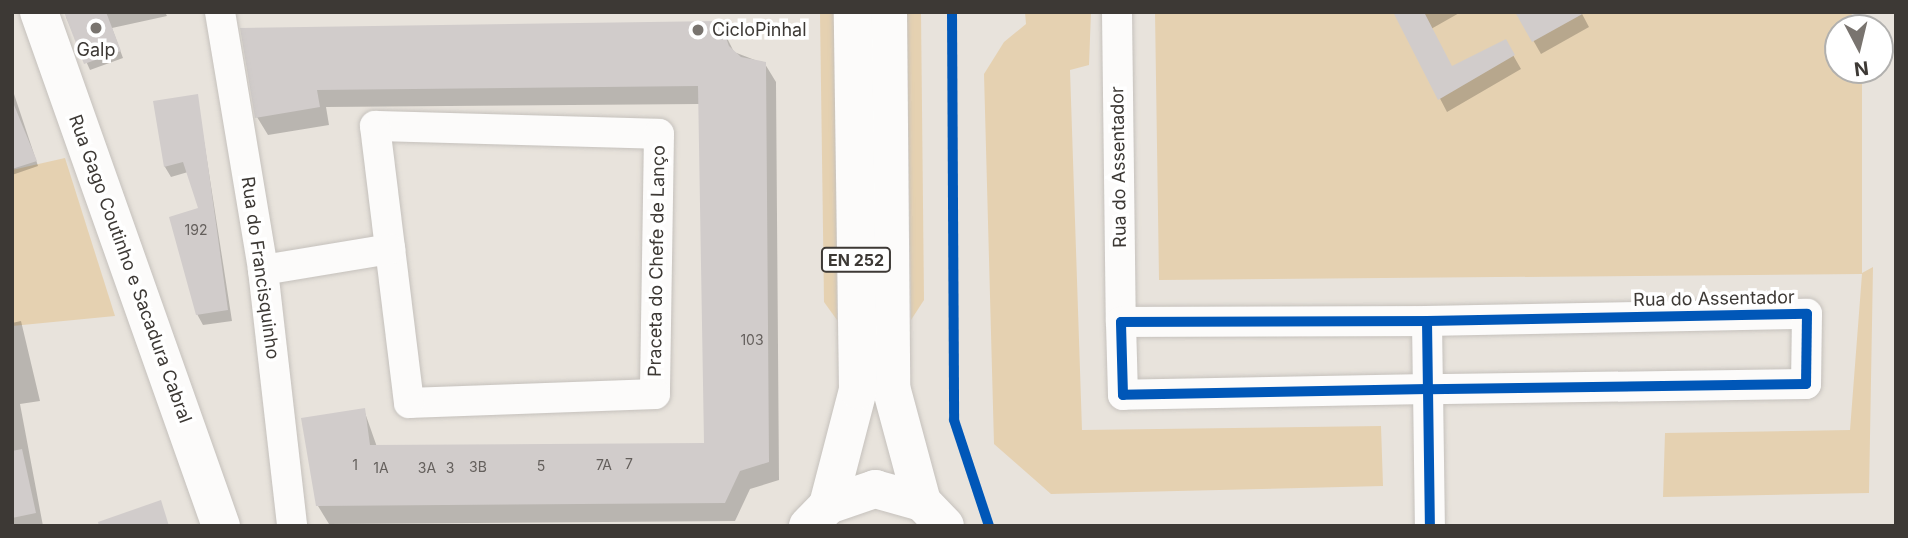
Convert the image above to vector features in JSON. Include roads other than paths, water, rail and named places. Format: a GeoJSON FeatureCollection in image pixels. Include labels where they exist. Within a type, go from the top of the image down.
{"type":"FeatureCollection","features":[{"type":"Feature","properties":{"kind":"main road","name":"Rua Gago Coutinho e Sacadura Cabral"},"geometry":{"type":"LineString","coordinates":[[39,12],[221,526]]}},
{"type":"Feature","properties":{"kind":"main road","name":"EN 252"},"geometry":{"type":"LineString","coordinates":[[818,515],[858,390],[853,12]]}},
{"type":"Feature","properties":{"kind":"main road","name":"EN 252"},"geometry":{"type":"LineString","coordinates":[[888,12],[891,387],[934,514]]}},
{"type":"Feature","properties":{"kind":"main road","name":"EN 252"},"geometry":{"type":"LineString","coordinates":[[818,515],[875,489],[934,514]]}},
{"type":"Feature","properties":{"kind":"street","name":"Rua do Francisquinho"},"geometry":{"type":"LineString","coordinates":[[220,12],[263,270],[292,526]]}},
{"type":"Feature","properties":{"kind":"street","name":"Rua do Assentador"},"geometry":{"type":"LineString","coordinates":[[1117,12],[1121,321],[1123,395],[1806,384],[1807,314],[1427,321],[1121,321]]}},
{"type":"Feature","properties":{"kind":"street","name":"Praceta do Chefe de Lanço"},"geometry":{"type":"LineString","coordinates":[[375,126],[659,134],[655,394],[409,403],[390,249],[375,126]]}},
{"type":"Feature","properties":{"kind":"street"},"geometry":{"type":"LineString","coordinates":[[263,270],[390,249]]}},
{"type":"Feature","properties":{"kind":"street"},"geometry":{"type":"LineString","coordinates":[[1427,321],[1430,526]]}},
{"type":"Feature","properties":{"kind":"place","name":"Galp"},"geometry":{"type":"Point","coordinates":[96,28]}},
{"type":"Feature","properties":{"kind":"place","name":"CicloPinhal"},"geometry":{"type":"Point","coordinates":[698,30]}}]}
